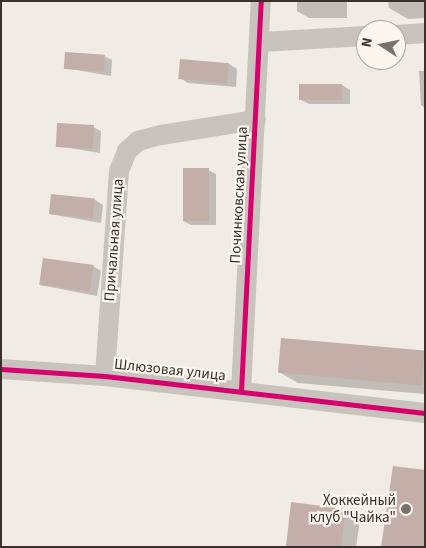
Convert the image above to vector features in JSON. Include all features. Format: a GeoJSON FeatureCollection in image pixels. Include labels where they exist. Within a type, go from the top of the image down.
{"type":"FeatureCollection","features":[{"type":"Feature","properties":{"kind":"street","name":"Починковская улица"},"geometry":{"type":"LineString","coordinates":[[241,390],[261,42],[261,1]]}},
{"type":"Feature","properties":{"kind":"street"},"geometry":{"type":"LineString","coordinates":[[406,34],[425,33]]}},
{"type":"Feature","properties":{"kind":"street"},"geometry":{"type":"LineString","coordinates":[[261,42],[356,37]]}},
{"type":"Feature","properties":{"kind":"street","name":"Причальная улица"},"geometry":{"type":"LineString","coordinates":[[105,376],[119,171],[127,151],[138,141],[161,135],[256,120]]}},
{"type":"Feature","properties":{"kind":"street","name":"Шлюзовая улица"},"geometry":{"type":"LineString","coordinates":[[1,369],[105,376],[241,390],[425,413]]}},
{"type":"Feature","properties":{"kind":"building"},"geometry":{"type":"Polygon","coordinates":[[[65,52],[105,55],[104,72],[64,69],[65,52]]]}},
{"type":"Feature","properties":{"kind":"building"},"geometry":{"type":"Polygon","coordinates":[[[180,59],[229,63],[227,83],[178,79],[180,59]]]}},
{"type":"Feature","properties":{"kind":"building"},"geometry":{"type":"Polygon","coordinates":[[[299,84],[342,84],[342,100],[299,100],[299,84]]]}},
{"type":"Feature","properties":{"kind":"building"},"geometry":{"type":"Polygon","coordinates":[[[57,123],[94,125],[93,149],[56,147],[57,123]]]}},
{"type":"Feature","properties":{"kind":"building"},"geometry":{"type":"Polygon","coordinates":[[[183,168],[209,168],[209,221],[183,221],[183,168]]]}},
{"type":"Feature","properties":{"kind":"building"},"geometry":{"type":"Polygon","coordinates":[[[51,194],[95,199],[93,218],[49,214],[51,194]]]}},
{"type":"Feature","properties":{"kind":"building"},"geometry":{"type":"Polygon","coordinates":[[[43,258],[94,265],[90,292],[39,285],[43,258]]]}},
{"type":"Feature","properties":{"kind":"building"},"geometry":{"type":"Polygon","coordinates":[[[281,338],[424,351],[421,385],[278,373],[281,338]]]}},
{"type":"Feature","properties":{"kind":"building","name":"Хоккейный клуб \"Чайка\""},"geometry":{"type":"Polygon","coordinates":[[[393,466],[425,470],[425,547],[381,547],[393,466]]]}},
{"type":"Feature","properties":{"kind":"building"},"geometry":{"type":"Polygon","coordinates":[[[291,502],[346,509],[341,547],[286,547],[291,502]]]}},
{"type":"Feature","properties":{"kind":"cycle path"},"geometry":{"type":"LineString","coordinates":[[241,391],[261,1]]}},
{"type":"Feature","properties":{"kind":"cycle path"},"geometry":{"type":"LineString","coordinates":[[1,369],[105,376],[425,413]]}},
{"type":"Feature","properties":{"kind":"place","name":"Хоккейный клуб \"Чайка\""},"geometry":{"type":"Point","coordinates":[406,509]}}]}
